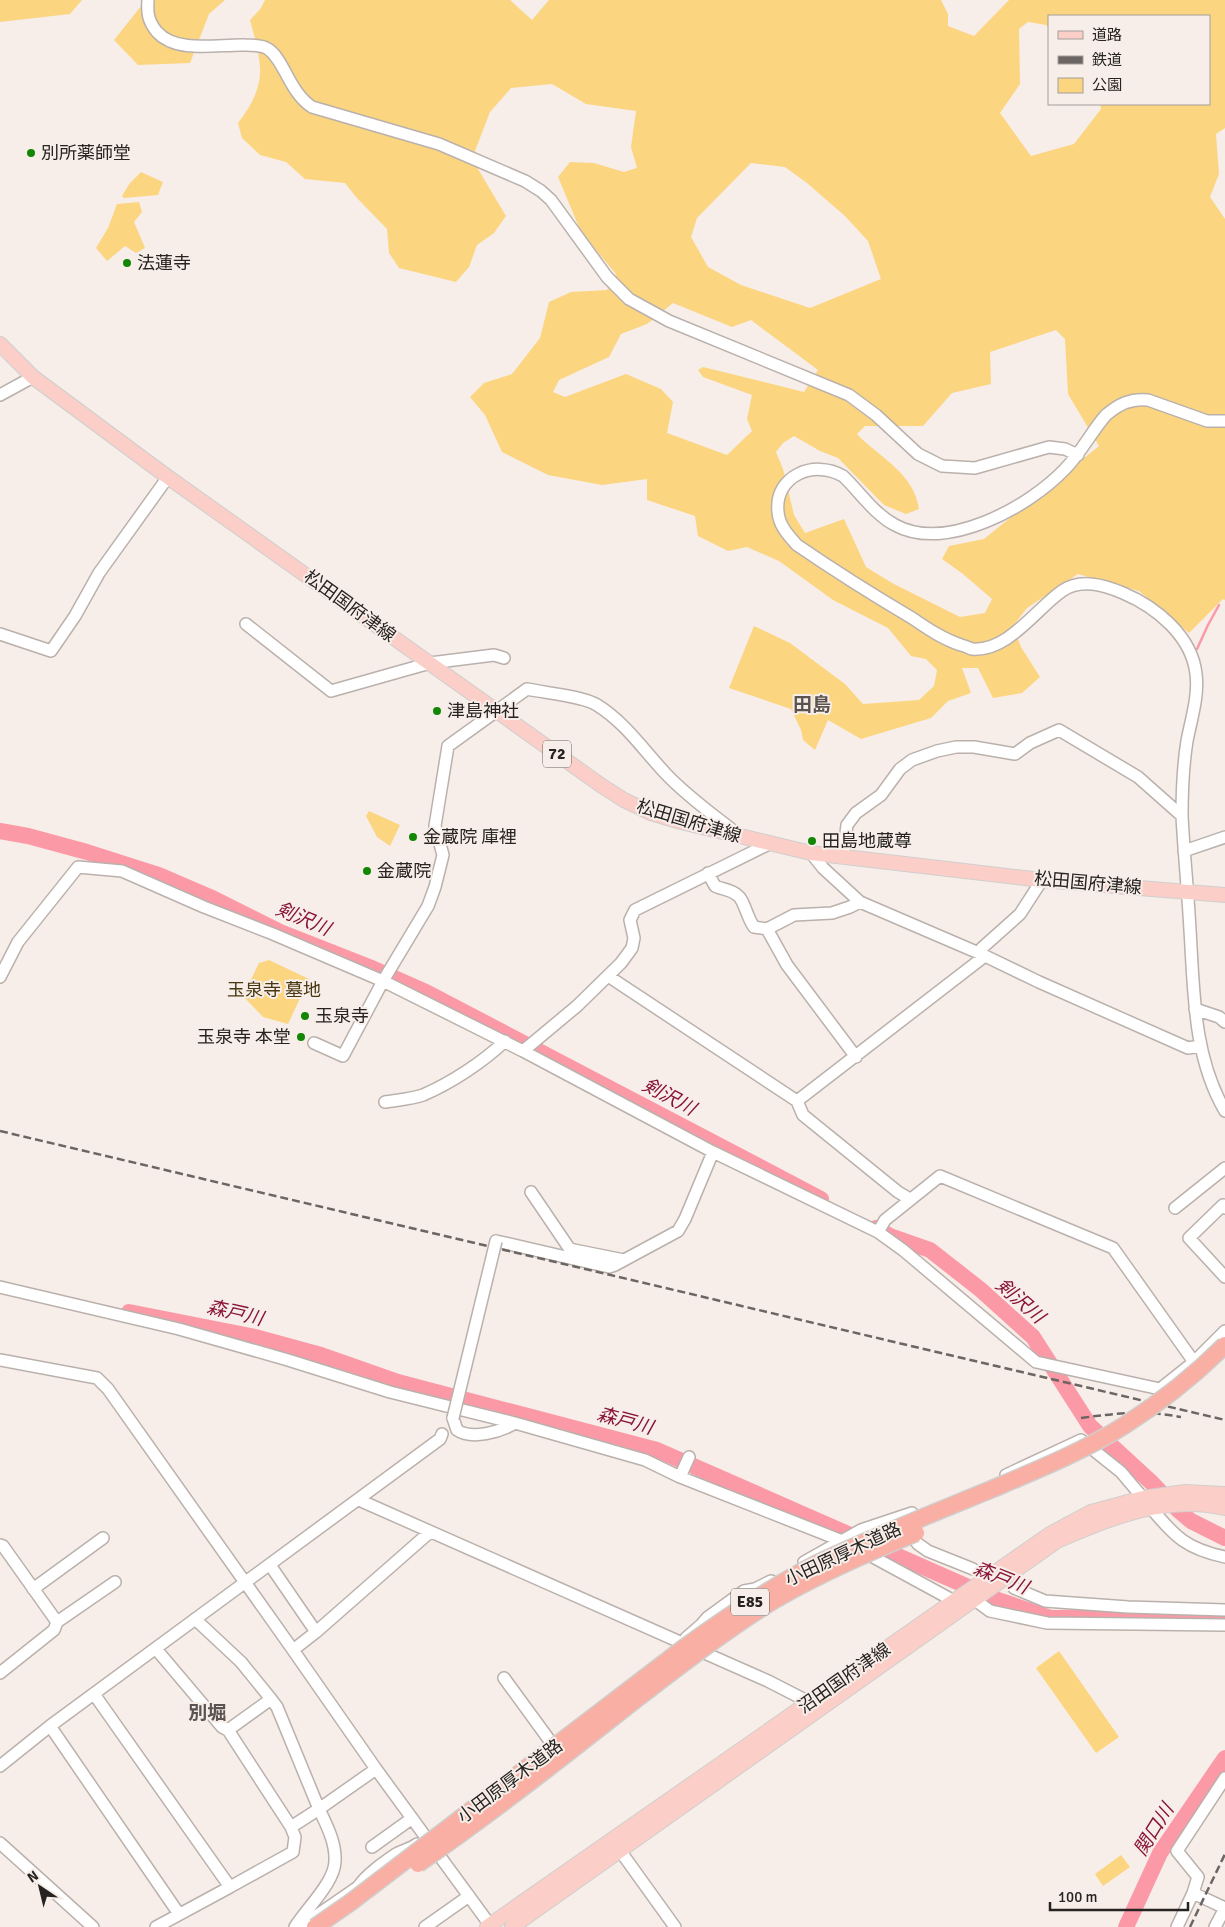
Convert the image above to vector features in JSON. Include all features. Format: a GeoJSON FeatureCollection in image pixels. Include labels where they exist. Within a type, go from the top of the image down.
{"type":"FeatureCollection","features":[{"type":"Feature","properties":{"kind":"highway","name":"小田原厚木道路"},"geometry":{"type":"LineString","coordinates":[[315,1927],[397,1868],[681,1650],[772,1588],[874,1538],[1083,1449],[1125,1425],[1165,1397],[1194,1374],[1225,1344]]}},
{"type":"Feature","properties":{"kind":"highway","name":"小田原厚木道路"},"geometry":{"type":"LineString","coordinates":[[329,1927],[461,1834],[688,1660],[736,1625],[777,1599],[823,1574],[884,1546],[1037,1482],[1087,1458],[1131,1433],[1171,1405],[1225,1359]]}},
{"type":"Feature","properties":{"kind":"main road","name":"松田国府津線"},"geometry":{"type":"LineString","coordinates":[[0,344],[33,377],[168,477],[624,800],[658,815],[744,838],[811,853],[1042,880],[1225,895]]}},
{"type":"Feature","properties":{"kind":"main road","name":"沼田国府津線"},"geometry":{"type":"LineString","coordinates":[[1147,1503],[1159,1496],[1196,1493],[1225,1494]]}},
{"type":"Feature","properties":{"kind":"main road","name":"沼田国府津線"},"geometry":{"type":"LineString","coordinates":[[512,1927],[621,1851],[989,1583],[1050,1534],[1091,1512],[1147,1503],[1171,1505],[1209,1504],[1225,1508]]}},
{"type":"Feature","properties":{"kind":"main road","name":"沼田国府津線"},"geometry":{"type":"LineString","coordinates":[[488,1926],[809,1702],[964,1601]]}},
{"type":"Feature","properties":{"kind":"street"},"geometry":{"type":"LineString","coordinates":[[148,0],[148,19],[160,35],[172,43],[207,46],[252,45],[268,49],[294,90],[312,107],[439,144],[525,181],[551,200],[607,277],[629,299],[669,321],[849,395],[876,415],[918,454],[942,466],[976,468],[1048,447],[1064,449],[1078,455]]}},
{"type":"Feature","properties":{"kind":"street"},"geometry":{"type":"LineString","coordinates":[[0,396],[33,377]]}},
{"type":"Feature","properties":{"kind":"street"},"geometry":{"type":"LineString","coordinates":[[1225,421],[1207,421],[1148,400],[1137,399],[1120,405],[1106,415],[1078,455],[1042,491],[1027,501],[982,523],[953,533],[926,535],[894,525],[886,520],[842,476],[836,472],[820,468],[803,471],[788,482],[780,496],[778,513],[783,528],[797,545],[943,638],[971,649],[992,646],[1019,630],[1064,590],[1093,583],[1110,587],[1151,608],[1178,634],[1193,660],[1196,674],[1196,690],[1185,760],[1182,816],[1195,1009],[1200,1046],[1214,1090],[1225,1111]]}},
{"type":"Feature","properties":{"kind":"street"},"geometry":{"type":"LineString","coordinates":[[0,634],[51,651],[75,616],[99,573],[168,477]]}},
{"type":"Feature","properties":{"kind":"street"},"geometry":{"type":"LineString","coordinates":[[246,624],[331,691],[430,663],[494,655],[500,655],[504,658]]}},
{"type":"Feature","properties":{"kind":"street"},"geometry":{"type":"LineString","coordinates":[[314,1043],[343,1056],[383,980],[428,906],[444,854],[435,826],[448,746],[527,689],[586,701],[597,706],[627,728],[666,774],[686,794],[744,838]]}},
{"type":"Feature","properties":{"kind":"street"},"geometry":{"type":"LineString","coordinates":[[842,857],[847,825],[856,813],[882,795],[900,769],[912,760],[956,747],[974,747],[1016,754],[1030,743],[1059,730],[1138,777],[1182,816]]}},
{"type":"Feature","properties":{"kind":"street"},"geometry":{"type":"LineString","coordinates":[[1184,851],[1225,837]]}},
{"type":"Feature","properties":{"kind":"street"},"geometry":{"type":"LineString","coordinates":[[523,1051],[577,1006],[621,963],[632,948],[634,938],[630,920],[635,910],[771,843]]}},
{"type":"Feature","properties":{"kind":"street"},"geometry":{"type":"LineString","coordinates":[[811,853],[823,868],[860,902],[982,954],[1039,982],[1188,1048],[1200,1046]]}},
{"type":"Feature","properties":{"kind":"street"},"geometry":{"type":"LineString","coordinates":[[0,978],[18,942],[78,867],[122,871],[204,907],[383,980],[523,1051],[713,1152],[878,1232],[903,1250],[1036,1362],[1160,1389],[1194,1362],[1225,1331]]}},
{"type":"Feature","properties":{"kind":"street"},"geometry":{"type":"LineString","coordinates":[[708,873],[715,886],[738,895],[743,903],[748,919],[754,927],[767,929],[794,915],[832,913],[860,902]]}},
{"type":"Feature","properties":{"kind":"street"},"geometry":{"type":"LineString","coordinates":[[797,1101],[981,960],[982,948],[1020,914],[1042,880]]}},
{"type":"Feature","properties":{"kind":"street"},"geometry":{"type":"LineString","coordinates":[[767,929],[787,965],[856,1057]]}},
{"type":"Feature","properties":{"kind":"street"},"geometry":{"type":"LineString","coordinates":[[608,976],[797,1101],[803,1115],[898,1192],[910,1199]]}},
{"type":"Feature","properties":{"kind":"street"},"geometry":{"type":"LineString","coordinates":[[1195,1009],[1219,1016],[1225,1022]]}},
{"type":"Feature","properties":{"kind":"street"},"geometry":{"type":"LineString","coordinates":[[385,1102],[421,1096],[449,1082],[505,1042]]}},
{"type":"Feature","properties":{"kind":"street"},"geometry":{"type":"LineString","coordinates":[[515,1423],[498,1431],[470,1434],[461,1433],[457,1430],[453,1418],[496,1241],[608,1267],[678,1231],[685,1219],[713,1152]]}},
{"type":"Feature","properties":{"kind":"street"},"geometry":{"type":"LineString","coordinates":[[1175,1208],[1225,1168]]}},
{"type":"Feature","properties":{"kind":"street"},"geometry":{"type":"LineString","coordinates":[[878,1232],[886,1220],[940,1176],[1113,1248],[1194,1362]]}},
{"type":"Feature","properties":{"kind":"street"},"geometry":{"type":"LineString","coordinates":[[531,1192],[569,1248],[624,1260]]}},
{"type":"Feature","properties":{"kind":"street"},"geometry":{"type":"LineString","coordinates":[[1225,1208],[1222,1205],[1189,1238],[1225,1277]]}},
{"type":"Feature","properties":{"kind":"street"},"geometry":{"type":"LineString","coordinates":[[0,1287],[179,1329],[390,1392],[515,1423],[645,1460],[680,1477],[842,1540],[964,1601],[990,1611],[1048,1623],[1225,1625]]}},
{"type":"Feature","properties":{"kind":"street"},"geometry":{"type":"LineString","coordinates":[[0,1360],[97,1378],[114,1397],[411,1819],[469,1896],[488,1926]]}},
{"type":"Feature","properties":{"kind":"street"},"geometry":{"type":"LineString","coordinates":[[0,1766],[50,1726],[359,1500],[440,1439],[442,1434]]}},
{"type":"Feature","properties":{"kind":"street"},"geometry":{"type":"LineString","coordinates":[[300,1927],[358,1887],[364,1878],[398,1853],[411,1849],[681,1642],[701,1625],[706,1618],[744,1591],[755,1590],[861,1530],[900,1518],[1011,1472],[1081,1440],[1121,1472],[1170,1531],[1186,1543],[1206,1553],[1225,1557]]}},
{"type":"Feature","properties":{"kind":"street"},"geometry":{"type":"LineString","coordinates":[[680,1477],[690,1457]]}},
{"type":"Feature","properties":{"kind":"street"},"geometry":{"type":"LineString","coordinates":[[359,1500],[681,1642],[809,1702]]}},
{"type":"Feature","properties":{"kind":"street"},"geometry":{"type":"LineString","coordinates":[[900,1518],[918,1544],[928,1551],[973,1570]]}},
{"type":"Feature","properties":{"kind":"street"},"geometry":{"type":"LineString","coordinates":[[293,1650],[430,1532]]}},
{"type":"Feature","properties":{"kind":"street"},"geometry":{"type":"LineString","coordinates":[[33,1589],[103,1538]]}},
{"type":"Feature","properties":{"kind":"street"},"geometry":{"type":"LineString","coordinates":[[0,1545],[3,1546],[57,1622]]}},
{"type":"Feature","properties":{"kind":"street"},"geometry":{"type":"LineString","coordinates":[[270,1565],[316,1632]]}},
{"type":"Feature","properties":{"kind":"street"},"geometry":{"type":"LineString","coordinates":[[0,1673],[54,1630],[57,1622],[115,1582]]}},
{"type":"Feature","properties":{"kind":"street"},"geometry":{"type":"LineString","coordinates":[[1014,1588],[1045,1600],[1128,1607],[1225,1610]]}},
{"type":"Feature","properties":{"kind":"street"},"geometry":{"type":"LineString","coordinates":[[195,1619],[241,1662],[277,1708],[330,1835],[336,1862],[326,1883],[295,1927]]}},
{"type":"Feature","properties":{"kind":"street"},"geometry":{"type":"LineString","coordinates":[[156,1649],[222,1727],[228,1730],[296,1837],[293,1852],[156,1927]]}},
{"type":"Feature","properties":{"kind":"street"},"geometry":{"type":"LineString","coordinates":[[504,1678],[550,1741]]}},
{"type":"Feature","properties":{"kind":"street"},"geometry":{"type":"LineString","coordinates":[[94,1694],[230,1888]]}},
{"type":"Feature","properties":{"kind":"street"},"geometry":{"type":"LineString","coordinates":[[228,1730],[271,1699]]}},
{"type":"Feature","properties":{"kind":"street"},"geometry":{"type":"LineString","coordinates":[[50,1726],[179,1914]]}},
{"type":"Feature","properties":{"kind":"street"},"geometry":{"type":"LineString","coordinates":[[291,1827],[376,1769]]}},
{"type":"Feature","properties":{"kind":"street"},"geometry":{"type":"LineString","coordinates":[[1177,1927],[1193,1894],[1198,1877],[1177,1851],[1225,1778]]}},
{"type":"Feature","properties":{"kind":"street"},"geometry":{"type":"LineString","coordinates":[[372,1847],[411,1819]]}},
{"type":"Feature","properties":{"kind":"street"},"geometry":{"type":"LineString","coordinates":[[612,1839],[675,1927]]}},
{"type":"Feature","properties":{"kind":"street"},"geometry":{"type":"LineString","coordinates":[[0,1843],[93,1927]]}},
{"type":"Feature","properties":{"kind":"street"},"geometry":{"type":"LineString","coordinates":[[1193,1894],[1225,1908],[1215,1927]]}},
{"type":"Feature","properties":{"kind":"street"},"geometry":{"type":"LineString","coordinates":[[425,1927],[469,1896]]}},
{"type":"Feature","properties":{"kind":"green space"},"geometry":{"type":"Polygon","coordinates":[[[0,0],[82,0],[70,14],[0,22],[0,0]]]}},
{"type":"Feature","properties":{"kind":"green space"},"geometry":{"type":"Polygon","coordinates":[[[146,0],[225,0],[209,14],[190,63],[138,65],[114,40],[146,0]]]}},
{"type":"Feature","properties":{"kind":"green space"},"geometry":{"type":"Polygon","coordinates":[[[265,0],[510,0],[532,20],[549,0],[941,0],[948,14],[948,26],[974,36],[1009,0],[1225,0],[1225,128],[1216,134],[1219,174],[1210,197],[1225,219],[1225,600],[1223,599],[1189,633],[1139,591],[1078,574],[1027,608],[1013,626],[1021,647],[1040,677],[1022,693],[993,698],[978,668],[962,668],[971,693],[948,701],[931,718],[861,739],[828,720],[815,750],[803,740],[801,730],[791,709],[729,688],[754,626],[790,643],[845,684],[863,704],[919,700],[934,686],[937,670],[926,659],[911,656],[888,628],[833,600],[779,561],[747,547],[728,551],[698,536],[695,516],[647,500],[647,479],[602,485],[548,475],[502,452],[485,415],[470,397],[484,383],[512,374],[540,338],[549,302],[571,292],[607,290],[616,274],[581,232],[558,177],[570,162],[594,163],[624,172],[637,168],[631,147],[636,111],[586,104],[552,84],[511,88],[490,112],[475,151],[478,169],[506,216],[494,233],[477,245],[469,267],[456,282],[399,268],[389,253],[387,229],[345,183],[305,179],[286,162],[260,155],[242,138],[238,123],[253,100],[260,74],[258,54],[250,20],[261,8],[265,0]],[[751,163],[697,218],[691,237],[708,267],[741,285],[810,308],[881,279],[868,241],[845,216],[807,183],[785,167],[751,163]],[[673,303],[647,324],[621,334],[609,357],[559,380],[553,392],[565,397],[626,374],[661,389],[673,402],[667,433],[727,455],[752,431],[747,419],[752,395],[703,377],[698,370],[703,367],[804,392],[818,370],[751,320],[732,327],[673,303]],[[1056,330],[990,352],[991,384],[952,393],[923,426],[865,426],[857,434],[903,476],[916,496],[919,509],[906,514],[884,505],[838,458],[820,451],[794,436],[783,443],[776,452],[783,469],[794,515],[805,533],[844,519],[866,567],[892,583],[960,617],[985,613],[992,599],[942,559],[949,546],[984,539],[1099,446],[1068,394],[1065,339],[1056,330]]]}},
{"type":"Feature","properties":{"kind":"green space"},"geometry":{"type":"Polygon","coordinates":[[[141,172],[163,182],[158,195],[124,198],[122,196],[130,183],[141,172]]]}},
{"type":"Feature","properties":{"kind":"green space"},"geometry":{"type":"Polygon","coordinates":[[[139,202],[142,212],[134,222],[145,248],[136,253],[125,246],[107,261],[96,248],[108,228],[117,204],[139,202]]]}},
{"type":"Feature","properties":{"kind":"green space"},"geometry":{"type":"Polygon","coordinates":[[[369,811],[400,825],[390,846],[377,837],[366,816],[369,811]]]}},
{"type":"Feature","properties":{"kind":"green space","name":"玉泉寺 墓地"},"geometry":{"type":"Polygon","coordinates":[[[269,960],[309,979],[288,1024],[263,1017],[243,996],[259,963],[269,960]]]}},
{"type":"Feature","properties":{"kind":"green space"},"geometry":{"type":"Polygon","coordinates":[[[1059,1651],[1119,1737],[1096,1753],[1036,1668],[1059,1651]]]}},
{"type":"Feature","properties":{"kind":"green space"},"geometry":{"type":"Polygon","coordinates":[[[1121,1855],[1130,1867],[1103,1886],[1095,1874],[1121,1855]]]}},
{"type":"Feature","properties":{"kind":"waterway"},"geometry":{"type":"LineString","coordinates":[[1197,649],[1219,605]]}},
{"type":"Feature","properties":{"kind":"waterway","name":"剣沢川"},"geometry":{"type":"LineString","coordinates":[[0,831],[28,836],[87,852],[159,875],[210,897],[280,932],[374,969],[426,992],[821,1199]]}},
{"type":"Feature","properties":{"kind":"waterway","name":"剣沢川"},"geometry":{"type":"LineString","coordinates":[[876,1228],[890,1236],[930,1250],[981,1290],[1033,1337],[1090,1426],[1191,1521],[1225,1538]]}},
{"type":"Feature","properties":{"kind":"waterway","name":"森戸川"},"geometry":{"type":"LineString","coordinates":[[129,1312],[255,1337],[321,1355],[398,1382],[657,1450],[998,1600],[1051,1618],[1225,1616]]}},
{"type":"Feature","properties":{"kind":"waterway","name":"関口川"},"geometry":{"type":"LineString","coordinates":[[1126,1927],[1160,1853],[1225,1758]]}},
{"type":"Feature","properties":{"kind":"railway"},"geometry":{"type":"LineString","coordinates":[[0,1131],[1225,1420]]}},
{"type":"Feature","properties":{"kind":"railway"},"geometry":{"type":"LineString","coordinates":[[1081,1418],[1131,1413],[1181,1417]]}},
{"type":"Feature","properties":{"kind":"railway"},"geometry":{"type":"LineString","coordinates":[[1190,1927],[1225,1854]]}},
{"type":"Feature","properties":{"kind":"place","name":"別所薬師堂"},"geometry":{"type":"Point","coordinates":[31,153]}},
{"type":"Feature","properties":{"kind":"place","name":"法蓮寺"},"geometry":{"type":"Point","coordinates":[127,263]}},
{"type":"Feature","properties":{"kind":"place","name":"津島神社"},"geometry":{"type":"Point","coordinates":[437,711]}},
{"type":"Feature","properties":{"kind":"place","name":"金蔵院 庫裡"},"geometry":{"type":"Point","coordinates":[413,837]}},
{"type":"Feature","properties":{"kind":"place","name":"田島地蔵尊"},"geometry":{"type":"Point","coordinates":[812,841]}},
{"type":"Feature","properties":{"kind":"place","name":"金蔵院"},"geometry":{"type":"Point","coordinates":[367,871]}},
{"type":"Feature","properties":{"kind":"place","name":"玉泉寺"},"geometry":{"type":"Point","coordinates":[305,1016]}},
{"type":"Feature","properties":{"kind":"place","name":"玉泉寺 本堂"},"geometry":{"type":"Point","coordinates":[301,1037]}},
{"type":"Feature","properties":{"kind":"district","name":"田島"},"geometry":{"type":"Point","coordinates":[812,705]}},
{"type":"Feature","properties":{"kind":"district","name":"別堀"},"geometry":{"type":"Point","coordinates":[207,1713]}}]}
